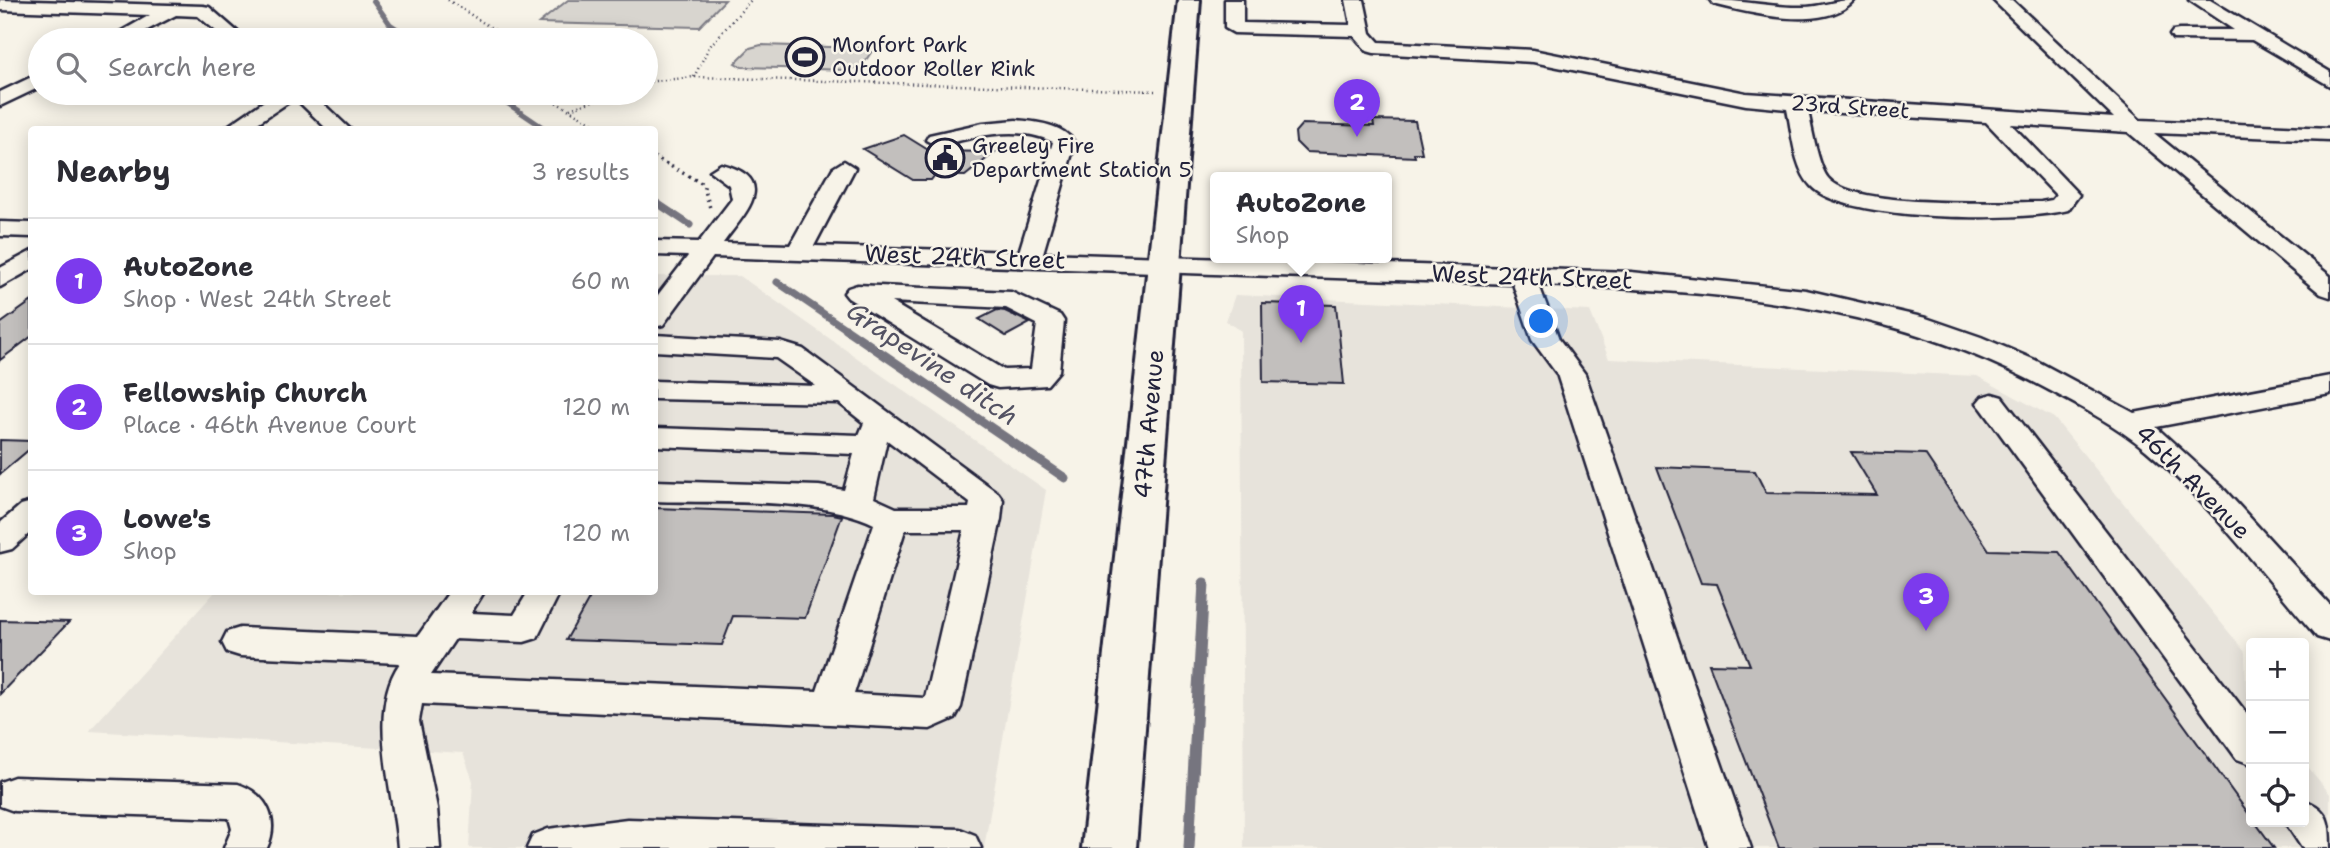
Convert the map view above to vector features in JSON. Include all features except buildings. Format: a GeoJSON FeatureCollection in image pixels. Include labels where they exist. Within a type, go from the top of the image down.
{"type":"FeatureCollection","features":[{"type":"Feature","properties":{"kind":"main road","name":"47th Avenue"},"geometry":{"type":"LineString","coordinates":[[1109,848],[1189,0]]}},
{"type":"Feature","properties":{"kind":"street"},"geometry":{"type":"LineString","coordinates":[[138,28],[193,0]]}},
{"type":"Feature","properties":{"kind":"street","name":"23rd Street"},"geometry":{"type":"LineString","coordinates":[[1234,0],[1234,28],[1533,56],[1746,99],[2134,126],[2330,134]]}},
{"type":"Feature","properties":{"kind":"street"},"geometry":{"type":"LineString","coordinates":[[1355,0],[1367,39]]}},
{"type":"Feature","properties":{"kind":"street"},"geometry":{"type":"LineString","coordinates":[[1719,0],[1800,12],[1826,9],[1845,0]]}},
{"type":"Feature","properties":{"kind":"street"},"geometry":{"type":"LineString","coordinates":[[2002,0],[2134,126],[2330,289]]}},
{"type":"Feature","properties":{"kind":"street"},"geometry":{"type":"LineString","coordinates":[[2198,0],[2330,80]]}},
{"type":"Feature","properties":{"kind":"street"},"geometry":{"type":"LineString","coordinates":[[0,5],[203,12],[223,28]]}},
{"type":"Feature","properties":{"kind":"street"},"geometry":{"type":"LineString","coordinates":[[2179,35],[2256,35]]}},
{"type":"Feature","properties":{"kind":"street"},"geometry":{"type":"LineString","coordinates":[[0,100],[28,85]]}},
{"type":"Feature","properties":{"kind":"street"},"geometry":{"type":"LineString","coordinates":[[1796,104],[1819,181],[1838,195],[1872,205],[2041,209],[2060,205],[2068,195],[1993,117]]}},
{"type":"Feature","properties":{"kind":"street"},"geometry":{"type":"LineString","coordinates":[[238,126],[271,105]]}},
{"type":"Feature","properties":{"kind":"street"},"geometry":{"type":"LineString","coordinates":[[314,105],[337,126]]}},
{"type":"Feature","properties":{"kind":"street"},"geometry":{"type":"LineString","coordinates":[[937,140],[977,128],[1035,130],[1061,138],[1065,143],[1029,259]]}},
{"type":"Feature","properties":{"kind":"street"},"geometry":{"type":"LineString","coordinates":[[798,252],[844,167]]}},
{"type":"Feature","properties":{"kind":"street"},"geometry":{"type":"LineString","coordinates":[[658,314],[744,199],[744,189],[737,180],[721,171]]}},
{"type":"Feature","properties":{"kind":"street"},"geometry":{"type":"LineString","coordinates":[[0,229],[28,230]]}},
{"type":"Feature","properties":{"kind":"street","name":"West 24th Street"},"geometry":{"type":"LineString","coordinates":[[658,248],[1522,276],[1741,287],[1829,300],[1927,325],[2000,354],[2131,423]]}},
{"type":"Feature","properties":{"kind":"street"},"geometry":{"type":"LineString","coordinates":[[857,293],[872,254]]}},
{"type":"Feature","properties":{"kind":"street"},"geometry":{"type":"LineString","coordinates":[[0,279],[28,261]]}},
{"type":"Feature","properties":{"kind":"street"},"geometry":{"type":"LineString","coordinates":[[1522,276],[1546,340],[1570,374],[1730,848]]}},
{"type":"Feature","properties":{"kind":"street"},"geometry":{"type":"LineString","coordinates":[[857,293],[1011,300],[1051,321],[1053,325],[1045,371],[1037,379],[998,379],[857,293]]}},
{"type":"Feature","properties":{"kind":"street"},"geometry":{"type":"LineString","coordinates":[[407,688],[930,714],[942,706],[985,519],[987,500],[874,432],[846,395],[793,355],[780,351],[658,343]]}},
{"type":"Feature","properties":{"kind":"street","name":"46th Avenue"},"geometry":{"type":"LineString","coordinates":[[2131,423],[2330,385]]}},
{"type":"Feature","properties":{"kind":"street"},"geometry":{"type":"LineString","coordinates":[[658,390],[846,395]]}},
{"type":"Feature","properties":{"kind":"street"},"geometry":{"type":"LineString","coordinates":[[1992,403],[2246,741]]}},
{"type":"Feature","properties":{"kind":"street","name":"46th Avenue"},"geometry":{"type":"LineString","coordinates":[[2131,423],[2168,453],[2330,628]]}},
{"type":"Feature","properties":{"kind":"street"},"geometry":{"type":"LineString","coordinates":[[658,437],[874,432]]}},
{"type":"Feature","properties":{"kind":"street"},"geometry":{"type":"LineString","coordinates":[[857,503],[874,432]]}},
{"type":"Feature","properties":{"kind":"street"},"geometry":{"type":"LineString","coordinates":[[658,491],[819,498],[857,503],[892,519],[985,519]]}},
{"type":"Feature","properties":{"kind":"street"},"geometry":{"type":"LineString","coordinates":[[0,541],[28,516]]}},
{"type":"Feature","properties":{"kind":"street"},"geometry":{"type":"LineString","coordinates":[[831,707],[892,519]]}},
{"type":"Feature","properties":{"kind":"street"},"geometry":{"type":"LineString","coordinates":[[419,848],[416,808],[400,721],[408,680],[465,595]]}},
{"type":"Feature","properties":{"kind":"street"},"geometry":{"type":"LineString","coordinates":[[240,642],[436,638],[524,629],[543,595]]}},
{"type":"Feature","properties":{"kind":"street"},"geometry":{"type":"LineString","coordinates":[[14,794],[239,801],[249,810],[255,822],[253,836],[245,848]]}},
{"type":"Feature","properties":{"kind":"street"},"geometry":{"type":"LineString","coordinates":[[2309,825],[2327,848]]}},
{"type":"Feature","properties":{"kind":"street"},"geometry":{"type":"LineString","coordinates":[[558,847],[627,836],[679,843],[736,839],[940,848]]}},
{"type":"Feature","properties":{"kind":"path"},"geometry":{"type":"LineString","coordinates":[[448,0],[491,28]]}},
{"type":"Feature","properties":{"kind":"path"},"geometry":{"type":"LineString","coordinates":[[694,77],[709,47],[751,0]]}},
{"type":"Feature","properties":{"kind":"path"},"geometry":{"type":"LineString","coordinates":[[658,81],[694,77],[1181,92]]}},
{"type":"Feature","properties":{"kind":"path"},"geometry":{"type":"LineString","coordinates":[[561,105],[598,126]]}},
{"type":"Feature","properties":{"kind":"path"},"geometry":{"type":"LineString","coordinates":[[569,109],[580,105]]}},
{"type":"Feature","properties":{"kind":"path"},"geometry":{"type":"LineString","coordinates":[[658,159],[703,184],[712,217],[713,233],[709,249]]}},
{"type":"Feature","properties":{"kind":"shaded area"},"geometry":{"type":"Polygon","coordinates":[[[568,0],[725,0],[699,27],[539,23],[568,0]]]}},
{"type":"Feature","properties":{"kind":"shaded area","name":"Monfort Park Outdoor Roller Rink"},"geometry":{"type":"Polygon","coordinates":[[[761,45],[863,48],[872,51],[862,66],[848,70],[742,67],[735,63],[750,48],[761,45]]]}},
{"type":"Feature","properties":{"kind":"shaded area"},"geometry":{"type":"Polygon","coordinates":[[[658,276],[740,276],[1046,490],[984,848],[469,848],[473,781],[463,753],[89,731],[212,595],[658,595],[658,276]]]}},
{"type":"Feature","properties":{"kind":"shaded area"},"geometry":{"type":"Polygon","coordinates":[[[1235,295],[1590,311],[1609,359],[1977,376],[2054,418],[2245,652],[2246,827],[2309,827],[2309,768],[2330,794],[2330,848],[1244,848],[1241,331],[1226,321],[1235,295]]]}},
{"type":"Feature","properties":{"kind":"waterway","name":"Grapevine ditch"},"geometry":{"type":"LineString","coordinates":[[373,0],[396,28]]}},
{"type":"Feature","properties":{"kind":"waterway","name":"Grapevine ditch"},"geometry":{"type":"LineString","coordinates":[[510,105],[541,126]]}},
{"type":"Feature","properties":{"kind":"waterway","name":"Grapevine ditch"},"geometry":{"type":"LineString","coordinates":[[658,204],[690,225]]}},
{"type":"Feature","properties":{"kind":"waterway","name":"Grapevine ditch"},"geometry":{"type":"LineString","coordinates":[[777,282],[849,331]]}},
{"type":"Feature","properties":{"kind":"waterway","name":"Grapevine ditch"},"geometry":{"type":"LineString","coordinates":[[846,329],[1065,478]]}},
{"type":"Feature","properties":{"kind":"waterway","name":"Grapevine ditch"},"geometry":{"type":"LineString","coordinates":[[1189,848],[1204,583]]}},
{"type":"Feature","properties":{"kind":"place","name":"Monfort Park Outdoor Roller Rink"},"geometry":{"type":"Point","coordinates":[805,57]}},
{"type":"Feature","properties":{"kind":"place","name":"Fellowship Church"},"geometry":{"type":"Point","coordinates":[1357,137]}},
{"type":"Feature","properties":{"kind":"place","name":"Greeley Fire Department Station 5"},"geometry":{"type":"Point","coordinates":[945,158]}},
{"type":"Feature","properties":{"kind":"place","name":"AutoZone"},"geometry":{"type":"Point","coordinates":[1301,343]}},
{"type":"Feature","properties":{"kind":"place","name":"Lowe's"},"geometry":{"type":"Point","coordinates":[1926,631]}}]}
